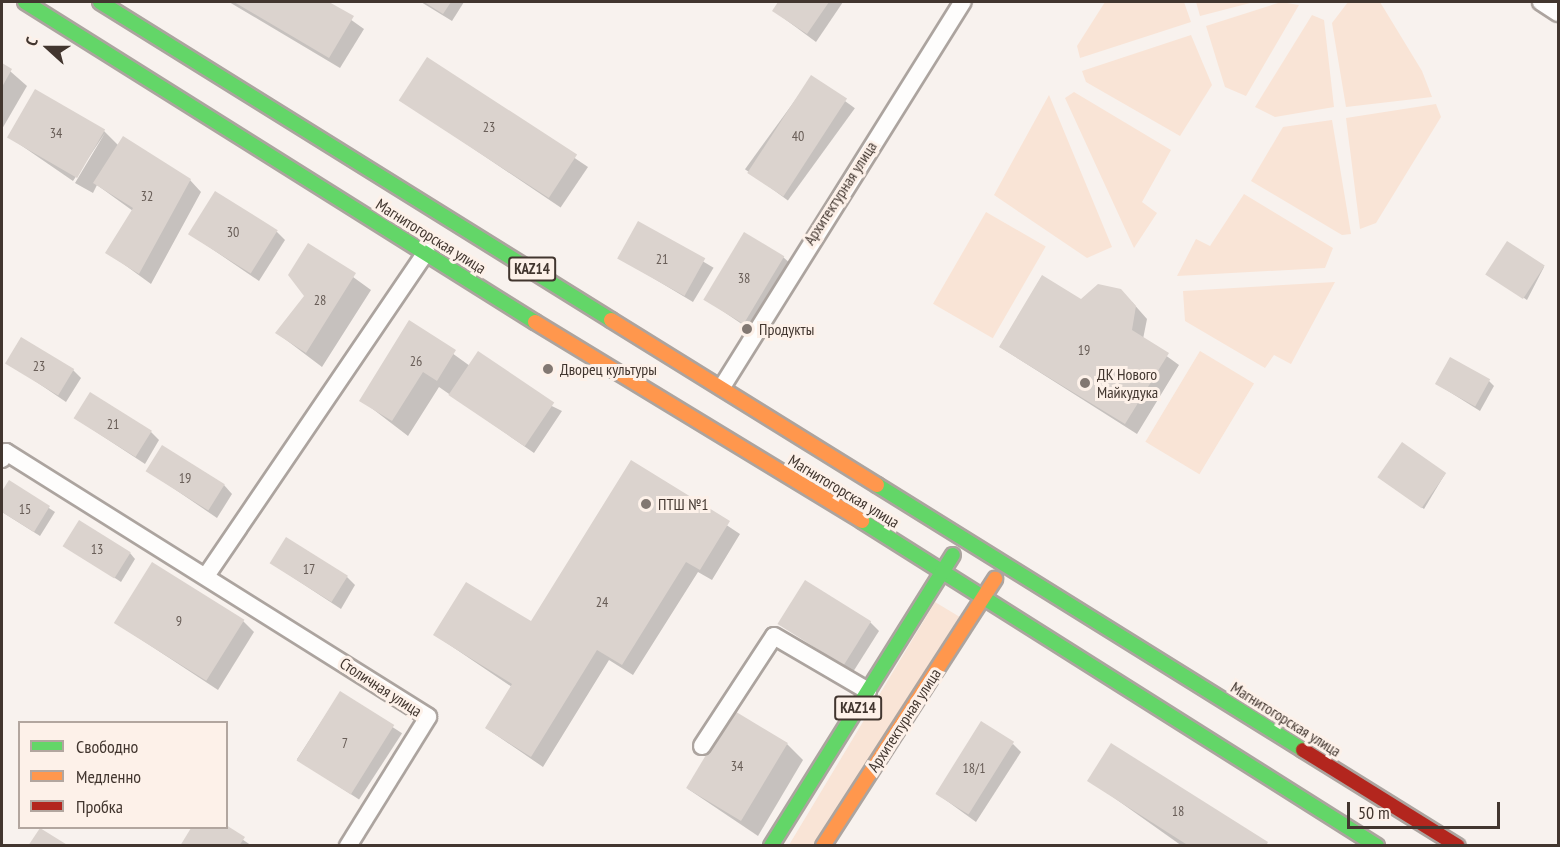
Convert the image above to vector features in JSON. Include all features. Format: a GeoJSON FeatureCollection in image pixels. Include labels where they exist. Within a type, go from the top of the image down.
{"type":"FeatureCollection","features":[{"type":"Feature","properties":{"kind":"main road","name":"Магнитогорская улица"},"geometry":{"type":"LineString","coordinates":[[25,2],[683,415],[945,570],[1377,846]]}},
{"type":"Feature","properties":{"kind":"main road","name":"Магнитогорская улица"},"geometry":{"type":"LineString","coordinates":[[100,2],[964,536],[1005,564],[1458,846]]}},
{"type":"Feature","properties":{"kind":"main road"},"geometry":{"type":"LineString","coordinates":[[945,570],[964,536]]}},
{"type":"Feature","properties":{"kind":"main road"},"geometry":{"type":"LineString","coordinates":[[984,595],[1005,564]]}},
{"type":"Feature","properties":{"kind":"main road","name":"KAZ14"},"geometry":{"type":"LineString","coordinates":[[771,846],[945,570]]}},
{"type":"Feature","properties":{"kind":"main road","name":"Архитектурная улица"},"geometry":{"type":"LineString","coordinates":[[823,846],[984,595]]}},
{"type":"Feature","properties":{"kind":"street","name":"Архитектурная улица"},"geometry":{"type":"LineString","coordinates":[[722,387],[963,2]]}},
{"type":"Feature","properties":{"kind":"street"},"geometry":{"type":"LineString","coordinates":[[1541,2],[1558,13]]}},
{"type":"Feature","properties":{"kind":"street"},"geometry":{"type":"LineString","coordinates":[[206,576],[426,252]]}},
{"type":"Feature","properties":{"kind":"street","name":"Столичная улица"},"geometry":{"type":"LineString","coordinates":[[2,459],[6,452],[428,717],[348,846]]}},
{"type":"Feature","properties":{"kind":"street"},"geometry":{"type":"LineString","coordinates":[[702,746],[774,636],[868,692]]}},
{"type":"Feature","properties":{"kind":"shaded area"},"geometry":{"type":"Polygon","coordinates":[[[1105,2],[1184,2],[1191,22],[1080,58],[1077,46],[1105,2]]]}},
{"type":"Feature","properties":{"kind":"shaded area"},"geometry":{"type":"Polygon","coordinates":[[[1196,2],[1254,2],[1200,16],[1196,2]]]}},
{"type":"Feature","properties":{"kind":"shaded area"},"geometry":{"type":"Polygon","coordinates":[[[1281,2],[1299,5],[1246,96],[1225,87],[1206,26],[1281,2]]]}},
{"type":"Feature","properties":{"kind":"shaded area"},"geometry":{"type":"Polygon","coordinates":[[[1348,2],[1380,2],[1422,71],[1432,97],[1346,107],[1332,23],[1348,2]]]}},
{"type":"Feature","properties":{"kind":"shaded area"},"geometry":{"type":"Polygon","coordinates":[[[1312,15],[1324,20],[1334,107],[1275,117],[1255,107],[1312,15]]]}},
{"type":"Feature","properties":{"kind":"shaded area"},"geometry":{"type":"Polygon","coordinates":[[[1191,35],[1212,85],[1180,136],[1086,82],[1082,71],[1191,35]]]}},
{"type":"Feature","properties":{"kind":"shaded area"},"geometry":{"type":"Polygon","coordinates":[[[1074,92],[1171,150],[1142,202],[1157,213],[1134,248],[1065,98],[1074,92]]]}},
{"type":"Feature","properties":{"kind":"shaded area"},"geometry":{"type":"Polygon","coordinates":[[[1049,95],[1112,247],[1087,258],[994,195],[1049,95]]]}},
{"type":"Feature","properties":{"kind":"shaded area"},"geometry":{"type":"Polygon","coordinates":[[[1436,104],[1441,117],[1376,223],[1360,229],[1346,118],[1436,104]]]}},
{"type":"Feature","properties":{"kind":"shaded area"},"geometry":{"type":"Polygon","coordinates":[[[1332,120],[1351,234],[1342,235],[1251,181],[1283,127],[1332,120]]]}},
{"type":"Feature","properties":{"kind":"shaded area"},"geometry":{"type":"Polygon","coordinates":[[[1244,194],[1333,248],[1325,268],[1177,276],[1196,239],[1210,246],[1244,194]]]}},
{"type":"Feature","properties":{"kind":"shaded area"},"geometry":{"type":"Polygon","coordinates":[[[986,212],[1046,246],[993,338],[933,304],[986,212]]]}},
{"type":"Feature","properties":{"kind":"shaded area"},"geometry":{"type":"Polygon","coordinates":[[[1335,282],[1291,364],[1274,355],[1265,368],[1185,321],[1183,291],[1335,282]]]}},
{"type":"Feature","properties":{"kind":"shaded area"},"geometry":{"type":"Polygon","coordinates":[[[1200,351],[1254,383],[1199,474],[1145,442],[1200,351]]]}},
{"type":"Feature","properties":{"kind":"shaded area"},"geometry":{"type":"Polygon","coordinates":[[[935,602],[960,617],[822,846],[788,846],[935,602]]]}},
{"type":"Feature","properties":{"kind":"building"},"geometry":{"type":"Polygon","coordinates":[[[234,2],[329,2],[354,16],[329,58],[234,2]]]}},
{"type":"Feature","properties":{"kind":"building"},"geometry":{"type":"Polygon","coordinates":[[[424,2],[451,2],[443,14],[424,2]]]}},
{"type":"Feature","properties":{"kind":"building"},"geometry":{"type":"Polygon","coordinates":[[[778,2],[829,2],[807,34],[772,11],[778,2]]]}},
{"type":"Feature","properties":{"kind":"building"},"geometry":{"type":"Polygon","coordinates":[[[427,57],[577,154],[549,198],[399,101],[427,57]]]}},
{"type":"Feature","properties":{"kind":"building"},"geometry":{"type":"Polygon","coordinates":[[[2,63],[12,69],[2,87],[2,63]]]}},
{"type":"Feature","properties":{"kind":"building"},"geometry":{"type":"Polygon","coordinates":[[[811,75],[847,98],[783,197],[747,173],[811,75]]]}},
{"type":"Feature","properties":{"kind":"building"},"geometry":{"type":"Polygon","coordinates":[[[35,89],[105,130],[77,178],[7,137],[35,89]]]}},
{"type":"Feature","properties":{"kind":"building"},"geometry":{"type":"Polygon","coordinates":[[[123,136],[191,179],[139,274],[105,253],[133,208],[93,183],[123,136]]]}},
{"type":"Feature","properties":{"kind":"building"},"geometry":{"type":"Polygon","coordinates":[[[215,191],[278,230],[251,273],[188,234],[215,191]]]}},
{"type":"Feature","properties":{"kind":"building"},"geometry":{"type":"Polygon","coordinates":[[[638,221],[705,258],[684,296],[617,259],[638,221]]]}},
{"type":"Feature","properties":{"kind":"building"},"geometry":{"type":"Polygon","coordinates":[[[744,232],[784,256],[744,324],[703,300],[744,232]]]}},
{"type":"Feature","properties":{"kind":"building"},"geometry":{"type":"Polygon","coordinates":[[[1507,241],[1545,266],[1523,299],[1485,275],[1507,241]]]}},
{"type":"Feature","properties":{"kind":"building"},"geometry":{"type":"Polygon","coordinates":[[[308,243],[356,273],[306,353],[275,333],[304,296],[288,275],[308,243]]]}},
{"type":"Feature","properties":{"kind":"building"},"geometry":{"type":"Polygon","coordinates":[[[1042,275],[1081,299],[1098,284],[1121,289],[1136,306],[1132,330],[1169,353],[1125,424],[999,347],[1042,275]]]}},
{"type":"Feature","properties":{"kind":"building"},"geometry":{"type":"Polygon","coordinates":[[[409,320],[456,350],[437,381],[423,372],[392,421],[359,401],[409,320]]]}},
{"type":"Feature","properties":{"kind":"building"},"geometry":{"type":"Polygon","coordinates":[[[21,337],[74,369],[58,396],[5,364],[21,337]]]}},
{"type":"Feature","properties":{"kind":"building"},"geometry":{"type":"Polygon","coordinates":[[[478,351],[554,402],[525,446],[448,395],[478,351]]]}},
{"type":"Feature","properties":{"kind":"building"},"geometry":{"type":"Polygon","coordinates":[[[1450,357],[1490,379],[1475,406],[1435,384],[1450,357]]]}},
{"type":"Feature","properties":{"kind":"building"},"geometry":{"type":"Polygon","coordinates":[[[90,392],[152,431],[135,457],[74,418],[90,392]]]}},
{"type":"Feature","properties":{"kind":"building"},"geometry":{"type":"Polygon","coordinates":[[[1402,442],[1446,473],[1422,508],[1377,477],[1402,442]]]}},
{"type":"Feature","properties":{"kind":"building"},"geometry":{"type":"Polygon","coordinates":[[[162,445],[225,484],[208,511],[146,471],[162,445]]]}},
{"type":"Feature","properties":{"kind":"building"},"geometry":{"type":"Polygon","coordinates":[[[631,460],[730,521],[700,570],[686,562],[622,665],[597,650],[531,757],[485,728],[512,684],[433,635],[466,582],[531,621],[631,460]]]}},
{"type":"Feature","properties":{"kind":"building"},"geometry":{"type":"Polygon","coordinates":[[[9,480],[50,506],[34,532],[2,512],[2,491],[9,480]]]}},
{"type":"Feature","properties":{"kind":"building"},"geometry":{"type":"Polygon","coordinates":[[[79,520],[131,552],[114,579],[63,546],[79,520]]]}},
{"type":"Feature","properties":{"kind":"building"},"geometry":{"type":"Polygon","coordinates":[[[286,537],[348,576],[331,602],[270,563],[286,537]]]}},
{"type":"Feature","properties":{"kind":"building"},"geometry":{"type":"Polygon","coordinates":[[[152,562],[244,620],[206,681],[114,623],[152,562]]]}},
{"type":"Feature","properties":{"kind":"building"},"geometry":{"type":"Polygon","coordinates":[[[805,580],[871,621],[844,665],[777,624],[805,580]]]}},
{"type":"Feature","properties":{"kind":"building"},"geometry":{"type":"Polygon","coordinates":[[[340,691],[394,725],[351,794],[297,761],[340,691]]]}},
{"type":"Feature","properties":{"kind":"building"},"geometry":{"type":"Polygon","coordinates":[[[733,710],[788,743],[741,821],[686,788],[733,710]]]}},
{"type":"Feature","properties":{"kind":"building"},"geometry":{"type":"Polygon","coordinates":[[[981,721],[1014,742],[969,815],[935,794],[981,721]]]}},
{"type":"Feature","properties":{"kind":"building"},"geometry":{"type":"Polygon","coordinates":[[[1111,743],[1268,842],[1266,846],[1189,846],[1087,781],[1111,743]]]}},
{"type":"Feature","properties":{"kind":"building"},"geometry":{"type":"Polygon","coordinates":[[[228,826],[245,837],[239,846],[180,846],[190,829],[228,829],[228,826]]]}},
{"type":"Feature","properties":{"kind":"building"},"geometry":{"type":"Polygon","coordinates":[[[42,829],[69,846],[28,846],[42,829]]]}},
{"type":"Feature","properties":{"kind":"traffic: fast"},"geometry":{"type":"LineString","coordinates":[[25,2],[535,322]]}},
{"type":"Feature","properties":{"kind":"traffic: fast"},"geometry":{"type":"LineString","coordinates":[[100,2],[611,320]]}},
{"type":"Feature","properties":{"kind":"traffic: fast"},"geometry":{"type":"LineString","coordinates":[[877,485],[1303,750]]}},
{"type":"Feature","properties":{"kind":"traffic: fast"},"geometry":{"type":"LineString","coordinates":[[862,521],[1377,846]]}},
{"type":"Feature","properties":{"kind":"traffic: fast"},"geometry":{"type":"LineString","coordinates":[[771,846],[953,555]]}},
{"type":"Feature","properties":{"kind":"traffic: slow"},"geometry":{"type":"LineString","coordinates":[[611,320],[877,485]]}},
{"type":"Feature","properties":{"kind":"traffic: slow"},"geometry":{"type":"LineString","coordinates":[[535,322],[862,521]]}},
{"type":"Feature","properties":{"kind":"traffic: slow"},"geometry":{"type":"LineString","coordinates":[[823,846],[995,579]]}},
{"type":"Feature","properties":{"kind":"traffic: jam"},"geometry":{"type":"LineString","coordinates":[[1303,750],[1458,846]]}},
{"type":"Feature","properties":{"kind":"place","name":"Продукты"},"geometry":{"type":"Point","coordinates":[747,329]}},
{"type":"Feature","properties":{"kind":"place","name":"Дворец культуры"},"geometry":{"type":"Point","coordinates":[548,369]}},
{"type":"Feature","properties":{"kind":"place","name":"ДК Нового Майкудука"},"geometry":{"type":"Point","coordinates":[1085,383]}},
{"type":"Feature","properties":{"kind":"place","name":"ПТШ №1"},"geometry":{"type":"Point","coordinates":[646,504]}}]}
